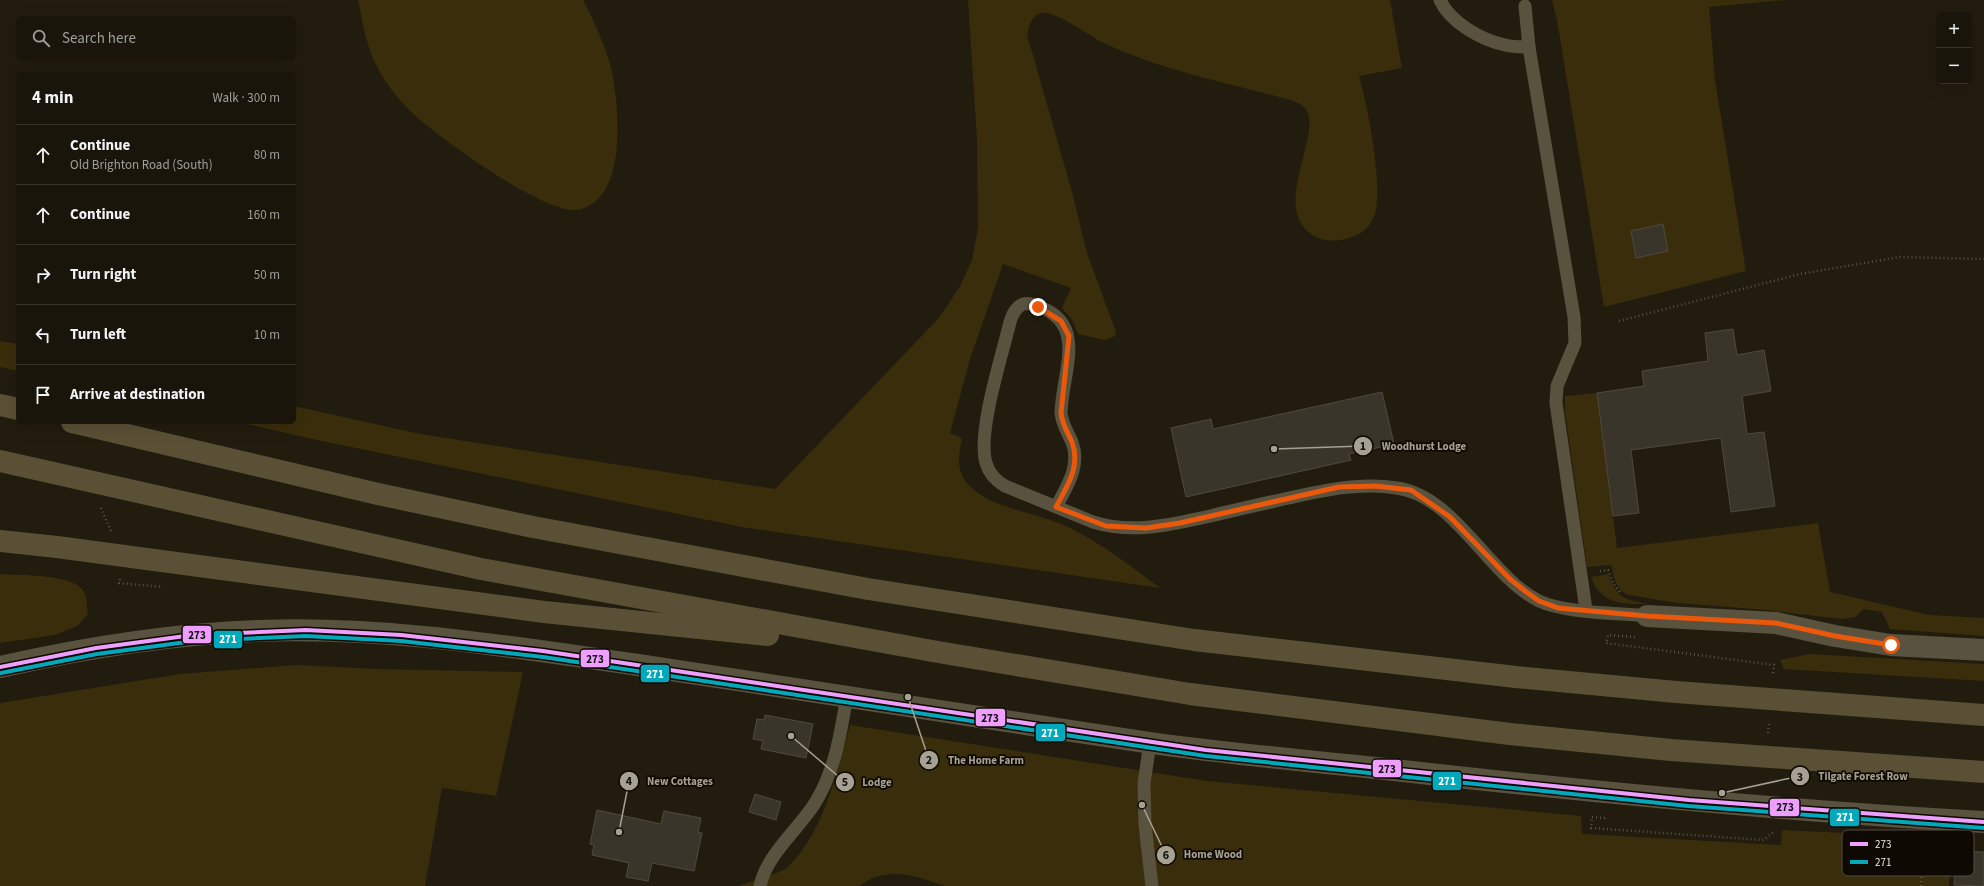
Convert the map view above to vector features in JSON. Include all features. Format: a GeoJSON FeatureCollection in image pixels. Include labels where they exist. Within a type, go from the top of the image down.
{"type":"FeatureCollection","features":[{"type":"Feature","properties":{"kind":"highway"},"geometry":{"type":"LineString","coordinates":[[0,405],[16,409]]}},
{"type":"Feature","properties":{"kind":"highway"},"geometry":{"type":"LineString","coordinates":[[80,424],[378,494],[533,528],[868,589],[1194,640],[1531,678],[1676,692],[1984,715]]}},
{"type":"Feature","properties":{"kind":"highway"},"geometry":{"type":"LineString","coordinates":[[0,461],[481,569],[938,652],[1190,694],[1510,734],[1671,750],[1984,772]]}},
{"type":"Feature","properties":{"kind":"highway"},"geometry":{"type":"LineString","coordinates":[[0,541],[57,547],[544,612],[938,652]]}},
{"type":"Feature","properties":{"kind":"street"},"geometry":{"type":"LineString","coordinates":[[1647,616],[1776,623],[1835,636],[1891,645],[1984,650]]}},
{"type":"Feature","properties":{"kind":"street"},"geometry":{"type":"LineString","coordinates":[[0,667],[57,655],[166,638],[256,631],[330,631],[427,637],[487,643],[847,696],[1150,743],[1581,791],[1775,808],[1984,822]]}},
{"type":"Feature","properties":{"kind":"lane"},"geometry":{"type":"LineString","coordinates":[[1440,0],[1445,9],[1454,18],[1478,34],[1504,45],[1529,47]]}},
{"type":"Feature","properties":{"kind":"lane"},"geometry":{"type":"LineString","coordinates":[[1526,6],[1529,47],[1574,317],[1575,342],[1558,386],[1556,403],[1586,610]]}},
{"type":"Feature","properties":{"kind":"lane"},"geometry":{"type":"LineString","coordinates":[[1056,507],[1071,477],[1075,462],[1074,450],[1061,419],[1069,336],[1064,326],[1054,316],[1028,303],[1023,304],[1015,310],[1010,322],[985,425],[985,457],[990,471],[998,482],[1012,490],[1056,507],[1106,526],[1146,528],[1180,523],[1339,487],[1357,486],[1411,490],[1450,517],[1510,579],[1539,601],[1558,608],[1647,616]]}},
{"type":"Feature","properties":{"kind":"lane"},"geometry":{"type":"LineString","coordinates":[[760,886],[775,855],[810,810],[821,792],[836,753],[847,696]]}},
{"type":"Feature","properties":{"kind":"lane"},"geometry":{"type":"LineString","coordinates":[[1150,743],[1144,790],[1145,825],[1152,886]]}},
{"type":"Feature","properties":{"kind":"path"},"geometry":{"type":"LineString","coordinates":[[1619,321],[1800,274],[1900,257],[1984,259]]}},
{"type":"Feature","properties":{"kind":"path"},"geometry":{"type":"LineString","coordinates":[[1580,574],[1608,570],[1613,583],[1619,593],[1623,595]]}},
{"type":"Feature","properties":{"kind":"path"},"geometry":{"type":"LineString","coordinates":[[1925,830],[1926,818]]}},
{"type":"Feature","properties":{"kind":"path"},"geometry":{"type":"LineString","coordinates":[[1591,828],[1764,840],[1774,833],[1775,828]]}},
{"type":"Feature","properties":{"kind":"path"},"geometry":{"type":"LineString","coordinates":[[1921,886],[1922,876]]}},
{"type":"Feature","properties":{"kind":"shaded area"},"geometry":{"type":"Polygon","coordinates":[[[358,0],[583,0],[608,56],[616,98],[617,140],[615,161],[610,179],[602,195],[590,205],[580,210],[557,206],[536,197],[487,169],[420,120],[392,91],[376,64],[369,46],[358,0]]]}},
{"type":"Feature","properties":{"kind":"shaded area"},"geometry":{"type":"Polygon","coordinates":[[[968,0],[1390,0],[1402,68],[1359,76],[1370,126],[1376,166],[1377,201],[1375,214],[1370,224],[1362,232],[1350,238],[1340,240],[1324,240],[1314,236],[1301,224],[1296,208],[1296,190],[1308,134],[1309,119],[1303,106],[1289,100],[1193,75],[1149,61],[1099,41],[1064,20],[1047,13],[1037,14],[1030,24],[1028,42],[1033,53],[1072,192],[1087,253],[1116,332],[1115,336],[1105,340],[1078,334],[1071,318],[1062,308],[1071,288],[1003,264],[970,359],[950,433],[962,438],[959,455],[961,472],[966,482],[975,491],[1000,504],[1056,522],[1080,533],[1116,555],[1160,588],[742,527],[317,440],[247,424],[296,424],[296,406],[420,434],[775,489],[939,318],[960,286],[972,260],[978,229],[977,139],[968,0]]]}},
{"type":"Feature","properties":{"kind":"shaded area"},"geometry":{"type":"Polygon","coordinates":[[[1552,0],[1786,0],[1709,7],[1715,80],[1746,271],[1604,307],[1557,20],[1552,0]]]}},
{"type":"Feature","properties":{"kind":"shaded area"},"geometry":{"type":"Polygon","coordinates":[[[0,341],[16,344],[16,371],[0,367],[0,341]]]}},
{"type":"Feature","properties":{"kind":"shaded area"},"geometry":{"type":"Polygon","coordinates":[[[1597,393],[1617,548],[1818,523],[1830,592],[1929,615],[1984,618],[1984,636],[1890,629],[1882,612],[1864,609],[1855,617],[1841,619],[1766,610],[1678,603],[1628,595],[1621,591],[1615,581],[1611,565],[1587,567],[1565,412],[1565,396],[1597,393]]]}},
{"type":"Feature","properties":{"kind":"shaded area"},"geometry":{"type":"Polygon","coordinates":[[[0,574],[46,577],[70,582],[79,586],[84,592],[88,614],[77,626],[55,635],[0,643],[0,574]]]}},
{"type":"Feature","properties":{"kind":"shaded area"},"geometry":{"type":"Polygon","coordinates":[[[1608,574],[1614,588],[1622,596],[1634,601],[1649,604],[1622,603],[1607,598],[1595,586],[1591,577],[1608,574]]]}},
{"type":"Feature","properties":{"kind":"shaded area"},"geometry":{"type":"Polygon","coordinates":[[[1810,654],[1984,664],[1984,681],[1784,669],[1780,660],[1810,654]]]}},
{"type":"Feature","properties":{"kind":"shaded area"},"geometry":{"type":"Polygon","coordinates":[[[296,665],[378,669],[523,672],[496,796],[442,788],[425,886],[0,886],[0,703],[180,674],[296,665]]]}},
{"type":"Feature","properties":{"kind":"shaded area"},"geometry":{"type":"Polygon","coordinates":[[[850,725],[1207,781],[1581,816],[1582,834],[1781,845],[1782,830],[1842,833],[1842,876],[1950,876],[1949,886],[945,886],[912,876],[891,874],[880,876],[859,886],[739,886],[785,869],[798,855],[810,839],[819,821],[834,783],[850,725]]]}},
{"type":"Feature","properties":{"kind":"building"},"geometry":{"type":"Polygon","coordinates":[[[1663,224],[1668,251],[1636,258],[1631,231],[1663,224]]]}},
{"type":"Feature","properties":{"kind":"building"},"geometry":{"type":"Polygon","coordinates":[[[1733,329],[1737,355],[1764,350],[1771,391],[1742,396],[1747,434],[1764,432],[1775,506],[1731,512],[1721,438],[1631,450],[1639,513],[1613,516],[1597,393],[1644,386],[1642,371],[1708,361],[1705,333],[1733,329]]]}},
{"type":"Feature","properties":{"kind":"building"},"geometry":{"type":"Polygon","coordinates":[[[1382,392],[1394,444],[1349,454],[1351,460],[1186,497],[1171,428],[1211,419],[1213,429],[1382,392]]]}},
{"type":"Feature","properties":{"kind":"building"},"geometry":{"type":"Polygon","coordinates":[[[765,715],[813,724],[806,758],[761,749],[763,741],[753,739],[757,719],[764,720],[765,715]]]}},
{"type":"Feature","properties":{"kind":"building"},"geometry":{"type":"Polygon","coordinates":[[[755,794],[781,802],[776,820],[749,812],[755,794]]]}},
{"type":"Feature","properties":{"kind":"building"},"geometry":{"type":"Polygon","coordinates":[[[597,810],[661,824],[664,811],[701,818],[698,832],[702,833],[694,871],[652,863],[648,881],[626,877],[629,863],[592,855],[594,845],[590,844],[597,810]]]}},
{"type":"Feature","properties":{"kind":"building"},"geometry":{"type":"Polygon","coordinates":[[[1974,852],[1984,852],[1984,886],[1954,885],[1955,876],[1974,876],[1974,852]]]}},
{"type":"Feature","properties":{"kind":"transit line","name":"273"},"geometry":{"type":"LineString","coordinates":[[0,667],[96,648],[193,635],[306,630],[401,635],[543,651],[1206,750],[1689,800],[1984,822]]}},
{"type":"Feature","properties":{"kind":"transit line","name":"271"},"geometry":{"type":"LineString","coordinates":[[1,673],[97,654],[194,641],[306,636],[401,641],[543,657],[1206,756],[1688,806],[1984,828]]}},
{"type":"Feature","properties":{"kind":"place","name":"Woodhurst Lodge"},"geometry":{"type":"Point","coordinates":[1274,449]}},
{"type":"Feature","properties":{"kind":"place","name":"The Home Farm"},"geometry":{"type":"Point","coordinates":[908,697]}},
{"type":"Feature","properties":{"kind":"place","name":"Lodge"},"geometry":{"type":"Point","coordinates":[791,736]}},
{"type":"Feature","properties":{"kind":"place","name":"Tilgate Forest Row"},"geometry":{"type":"Point","coordinates":[1722,793]}},
{"type":"Feature","properties":{"kind":"place","name":"Home Wood"},"geometry":{"type":"Point","coordinates":[1142,805]}},
{"type":"Feature","properties":{"kind":"place","name":"New Cottages"},"geometry":{"type":"Point","coordinates":[619,832]}},
{"type":"Feature","properties":{"kind":"route"},"geometry":{"type":"LineString","coordinates":[[1038,307],[1061,321],[1069,336],[1069,355],[1061,406],[1061,419],[1072,443],[1075,462],[1074,470],[1056,507],[1079,517],[1106,526],[1118,528],[1146,528],[1180,523],[1339,487],[1357,486],[1411,490],[1450,517],[1510,579],[1539,601],[1558,608],[1647,616],[1776,623],[1835,636],[1891,645]]}}]}
